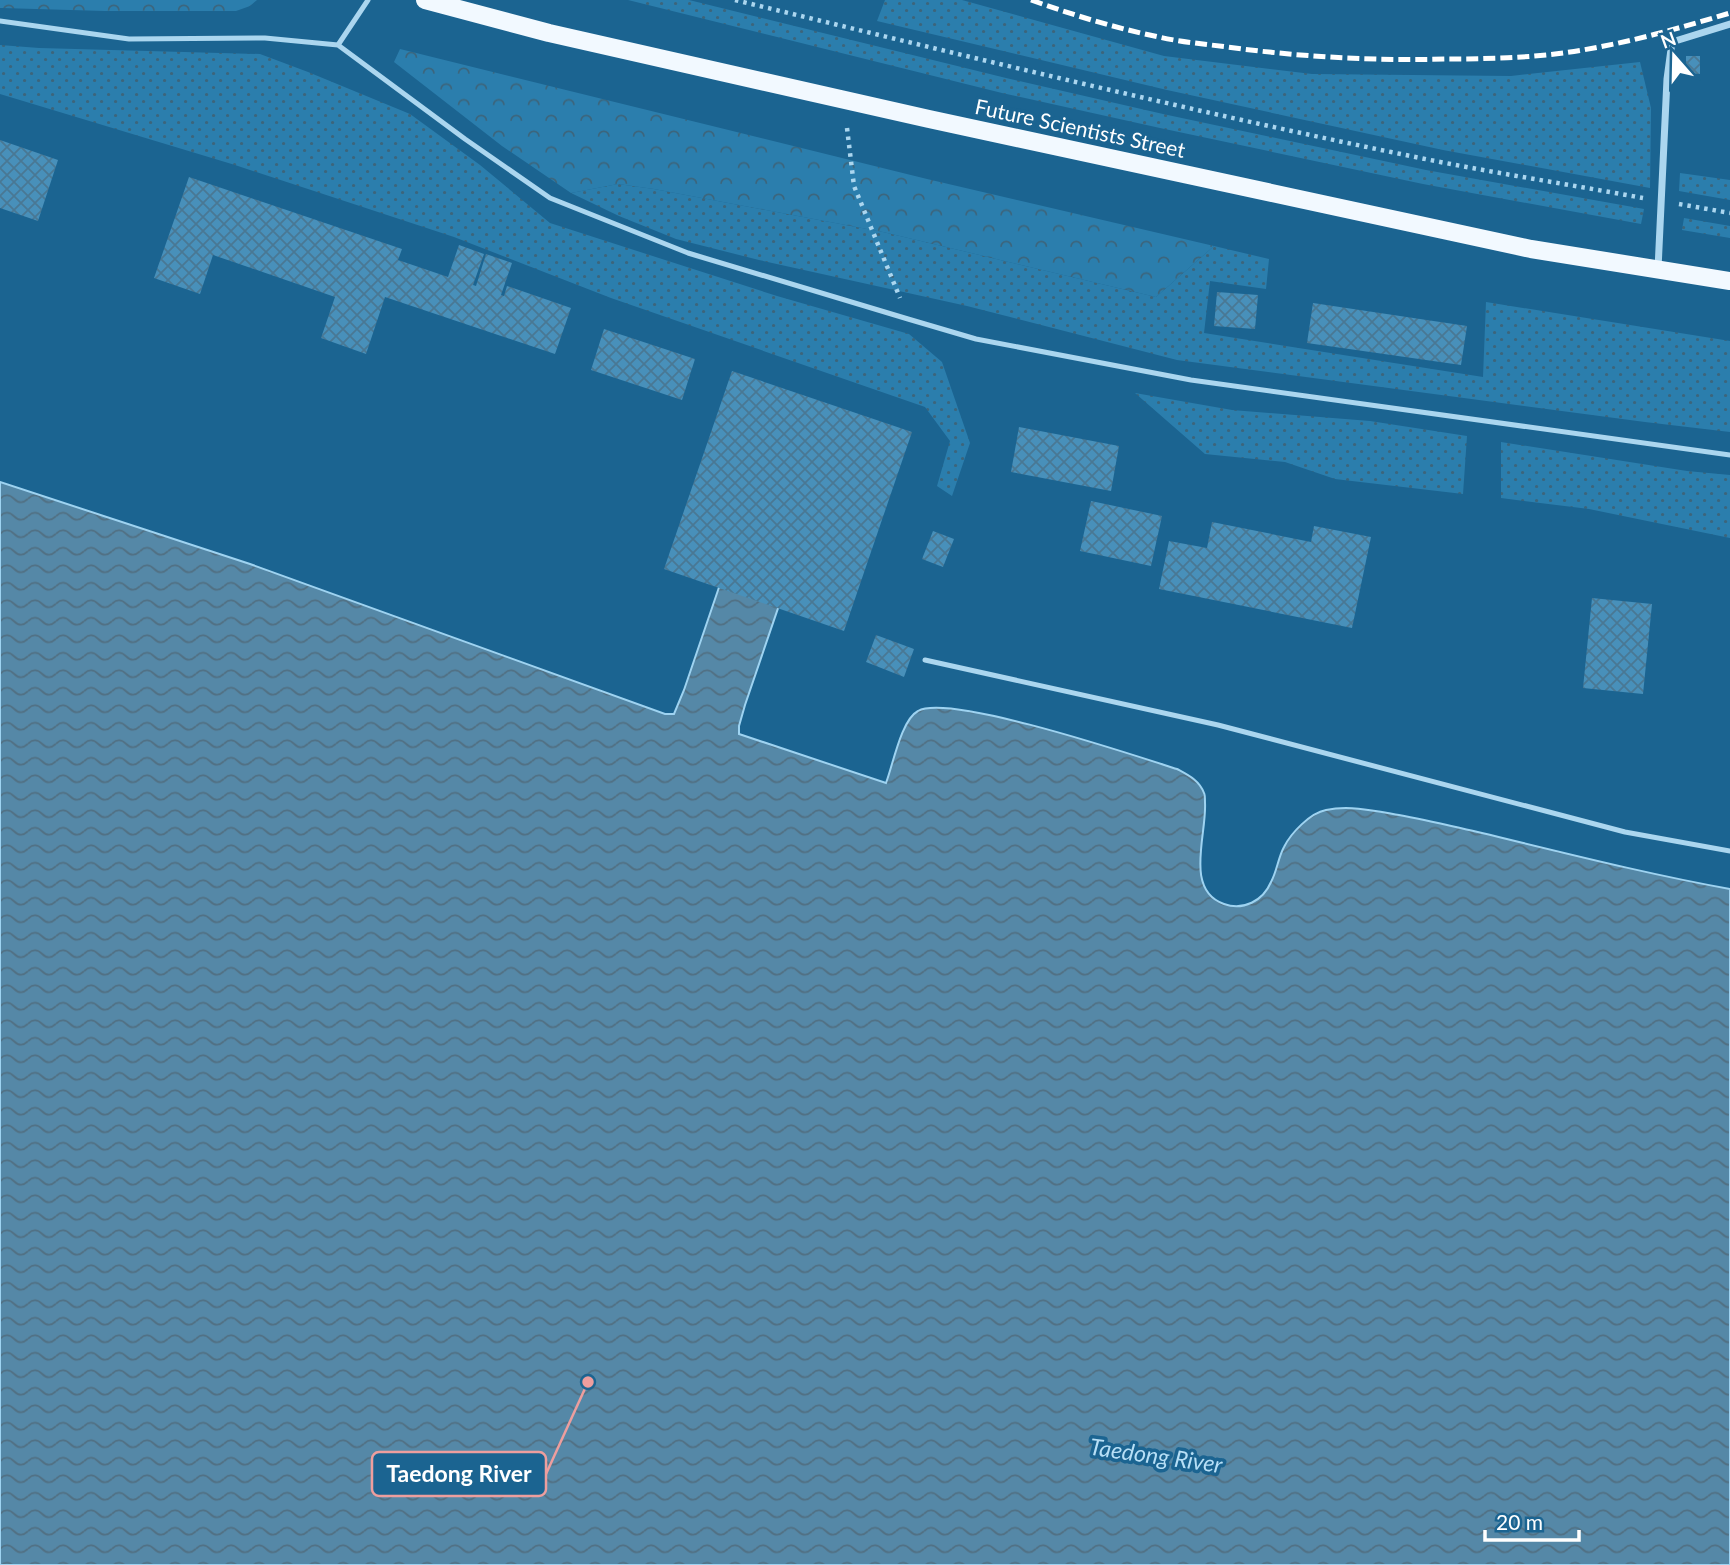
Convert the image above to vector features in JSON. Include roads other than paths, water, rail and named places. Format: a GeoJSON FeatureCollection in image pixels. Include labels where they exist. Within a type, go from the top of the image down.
{"type":"FeatureCollection","features":[{"type":"Feature","properties":{"kind":"main road","name":"Future Scientists Street"},"geometry":{"type":"LineString","coordinates":[[425,0],[550,33],[929,120],[1531,250],[1730,281]]}},
{"type":"Feature","properties":{"kind":"street"},"geometry":{"type":"LineString","coordinates":[[1658,270],[1667,79],[1672,42],[1730,24]]}},
{"type":"Feature","properties":{"kind":"lane"},"geometry":{"type":"LineString","coordinates":[[338,45],[368,0]]}},
{"type":"Feature","properties":{"kind":"lane"},"geometry":{"type":"LineString","coordinates":[[0,21],[129,39],[265,38],[338,45],[550,198],[688,253],[976,338],[1191,380],[1730,455]]}},
{"type":"Feature","properties":{"kind":"lane"},"geometry":{"type":"LineString","coordinates":[[925,660],[1218,725],[1625,832],[1730,851]]}},
{"type":"Feature","properties":{"kind":"water"},"geometry":{"type":"Polygon","coordinates":[[[0,482],[250,564],[665,714],[674,714],[684,690],[744,514],[803,535],[745,705],[739,734],[886,783],[898,744],[912,716],[918,711],[936,708],[966,711],[1044,728],[1177,769],[1196,781],[1204,794],[1205,816],[1200,860],[1204,887],[1212,897],[1231,906],[1252,903],[1263,894],[1273,878],[1284,847],[1302,824],[1320,812],[1344,808],[1420,819],[1730,889],[1730,1565],[0,1565],[0,482]]]}},
{"type":"Feature","properties":{"kind":"railway"},"geometry":{"type":"LineString","coordinates":[[1031,0],[1110,25],[1176,40],[1282,53],[1393,59],[1489,58],[1577,51],[1665,32],[1730,13]]}},
{"type":"Feature","properties":{"kind":"place","name":"Taedong River"},"geometry":{"type":"Point","coordinates":[588,1382]}}]}
